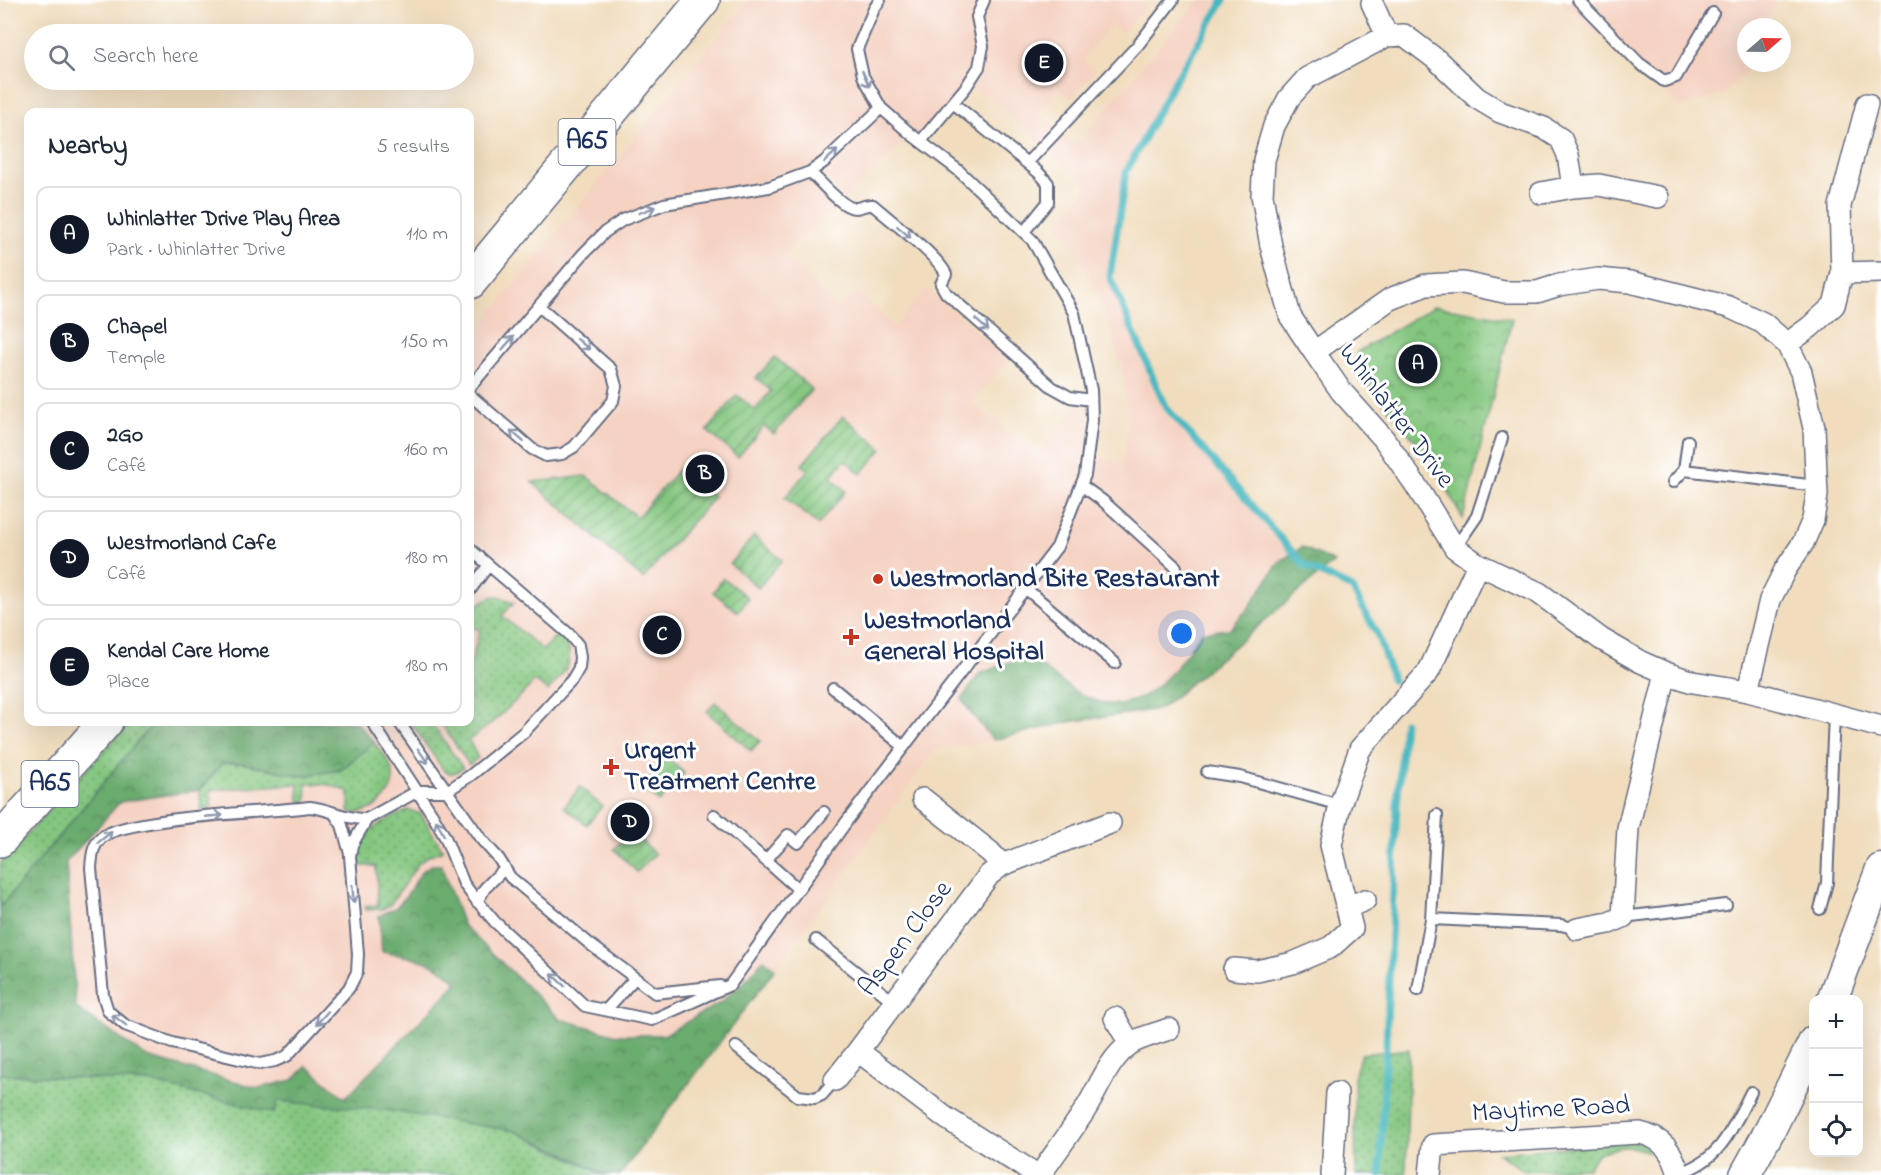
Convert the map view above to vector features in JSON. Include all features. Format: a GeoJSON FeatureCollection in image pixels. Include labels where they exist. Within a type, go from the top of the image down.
{"type":"FeatureCollection","features":[{"type":"Feature","properties":{"kind":"main road","name":"A65"},"geometry":{"type":"LineString","coordinates":[[474,277],[703,0]]}},
{"type":"Feature","properties":{"kind":"main road","name":"A65"},"geometry":{"type":"LineString","coordinates":[[0,840],[102,726]]}},
{"type":"Feature","properties":{"kind":"main road"},"geometry":{"type":"LineString","coordinates":[[1834,995],[1881,869]]}},
{"type":"Feature","properties":{"kind":"main road"},"geometry":{"type":"LineString","coordinates":[[1745,1175],[1810,1049]]}},
{"type":"Feature","properties":{"kind":"street"},"geometry":{"type":"LineString","coordinates":[[1372,3],[1387,36]]}},
{"type":"Feature","properties":{"kind":"street"},"geometry":{"type":"LineString","coordinates":[[1314,352],[1290,316],[1271,246],[1262,195],[1264,160],[1274,126],[1289,98],[1307,78],[1387,36],[1404,35],[1437,60],[1477,98],[1500,112],[1544,128],[1561,140],[1568,155],[1573,187]]}},
{"type":"Feature","properties":{"kind":"street"},"geometry":{"type":"LineString","coordinates":[[1787,344],[1834,305],[1842,273],[1840,206],[1867,104]]}},
{"type":"Feature","properties":{"kind":"street"},"geometry":{"type":"LineString","coordinates":[[1541,193],[1599,185],[1658,197]]}},
{"type":"Feature","properties":{"kind":"street"},"geometry":{"type":"LineString","coordinates":[[1842,273],[1881,272]]}},
{"type":"Feature","properties":{"kind":"street","name":"Whinlatter Drive"},"geometry":{"type":"LineString","coordinates":[[1748,691],[1770,600],[1785,570],[1803,543],[1813,520],[1817,495],[1814,428],[1801,372],[1787,344],[1763,323],[1729,307],[1630,282],[1598,279],[1559,285],[1537,292],[1504,292],[1463,283],[1426,285],[1390,299],[1314,352],[1341,391],[1384,439],[1455,548],[1478,564],[1539,593],[1601,639],[1666,674],[1693,682],[1748,691],[1881,728]]}},
{"type":"Feature","properties":{"kind":"street"},"geometry":{"type":"LineString","coordinates":[[1234,969],[1257,971],[1293,963],[1331,947],[1352,928],[1357,904],[1342,891],[1331,845],[1340,806],[1360,749],[1430,671],[1478,564]]}},
{"type":"Feature","properties":{"kind":"street"},"geometry":{"type":"LineString","coordinates":[[1577,929],[1609,923],[1623,917],[1628,828],[1666,674]]}},
{"type":"Feature","properties":{"kind":"street"},"geometry":{"type":"LineString","coordinates":[[923,799],[1002,864]]}},
{"type":"Feature","properties":{"kind":"street","name":"Aspen Close"},"geometry":{"type":"LineString","coordinates":[[835,1080],[989,875],[1002,864],[1110,823]]}},
{"type":"Feature","properties":{"kind":"street"},"geometry":{"type":"LineString","coordinates":[[1115,1018],[1130,1044]]}},
{"type":"Feature","properties":{"kind":"street"},"geometry":{"type":"LineString","coordinates":[[858,1051],[946,1118],[1039,1175],[1086,1110],[1109,1067],[1120,1052],[1130,1044],[1169,1029]]}},
{"type":"Feature","properties":{"kind":"street"},"geometry":{"type":"LineString","coordinates":[[1332,1175],[1337,1093]]}},
{"type":"Feature","properties":{"kind":"street","name":"Maytime Road"},"geometry":{"type":"LineString","coordinates":[[1430,1175],[1433,1145],[1640,1132],[1654,1136],[1664,1143],[1678,1174]]}},
{"type":"Feature","properties":{"kind":"lane"},"geometry":{"type":"LineString","coordinates":[[382,726],[445,837],[464,884],[495,922],[585,1006],[652,1020],[730,985],[847,821],[1057,547],[1085,475],[1090,432],[1091,390],[1074,313],[1032,240],[958,170],[880,108],[863,76],[857,49],[880,0]]}},
{"type":"Feature","properties":{"kind":"lane"},"geometry":{"type":"LineString","coordinates":[[921,141],[979,67],[983,46],[977,17],[984,0]]}},
{"type":"Feature","properties":{"kind":"lane"},"geometry":{"type":"LineString","coordinates":[[1027,163],[1138,45],[1173,0]]}},
{"type":"Feature","properties":{"kind":"lane"},"geometry":{"type":"LineString","coordinates":[[1578,0],[1639,63],[1664,81],[1676,77],[1713,13]]}},
{"type":"Feature","properties":{"kind":"lane"},"geometry":{"type":"LineString","coordinates":[[953,103],[1038,172],[1048,183],[1048,202],[1024,232]]}},
{"type":"Feature","properties":{"kind":"lane"},"geometry":{"type":"LineString","coordinates":[[474,382],[605,232],[623,220],[664,204],[769,187],[810,172],[824,162],[880,108]]}},
{"type":"Feature","properties":{"kind":"lane"},"geometry":{"type":"LineString","coordinates":[[810,172],[847,208],[857,209],[864,204],[873,204],[943,267],[946,274],[942,284],[945,293],[1052,387],[1070,397],[1091,400]]}},
{"type":"Feature","properties":{"kind":"lane"},"geometry":{"type":"LineString","coordinates":[[474,398],[532,448],[546,456],[562,454],[574,447],[613,402],[616,386],[611,369],[539,306]]}},
{"type":"Feature","properties":{"kind":"lane"},"geometry":{"type":"LineString","coordinates":[[1455,548],[1477,516],[1502,438]]}},
{"type":"Feature","properties":{"kind":"lane"},"geometry":{"type":"LineString","coordinates":[[1673,482],[1684,470],[1688,441]]}},
{"type":"Feature","properties":{"kind":"lane"},"geometry":{"type":"LineString","coordinates":[[1684,470],[1817,486]]}},
{"type":"Feature","properties":{"kind":"lane"},"geometry":{"type":"LineString","coordinates":[[1081,485],[1103,501],[1176,567]]}},
{"type":"Feature","properties":{"kind":"lane"},"geometry":{"type":"LineString","coordinates":[[334,813],[342,825],[350,856],[358,954],[357,972],[349,988],[287,1056],[260,1064],[172,1043],[125,1025],[108,1011],[103,995],[92,851],[100,839],[111,831],[156,822],[310,807],[318,808],[334,813],[346,818],[367,819],[418,791],[447,791],[471,775],[524,732],[572,680],[579,669],[578,645],[569,634],[474,553]]}},
{"type":"Feature","properties":{"kind":"lane"},"geometry":{"type":"LineString","coordinates":[[474,585],[488,566]]}},
{"type":"Feature","properties":{"kind":"lane"},"geometry":{"type":"LineString","coordinates":[[1025,588],[1115,663]]}},
{"type":"Feature","properties":{"kind":"lane"},"geometry":{"type":"LineString","coordinates":[[833,688],[904,747]]}},
{"type":"Feature","properties":{"kind":"lane"},"geometry":{"type":"LineString","coordinates":[[1820,909],[1827,883],[1834,714]]}},
{"type":"Feature","properties":{"kind":"lane"},"geometry":{"type":"LineString","coordinates":[[402,726],[510,877],[591,945],[655,993],[730,985]]}},
{"type":"Feature","properties":{"kind":"lane"},"geometry":{"type":"LineString","coordinates":[[1208,772],[1240,777],[1340,806]]}},
{"type":"Feature","properties":{"kind":"lane"},"geometry":{"type":"LineString","coordinates":[[766,860],[789,835],[798,843],[824,812]]}},
{"type":"Feature","properties":{"kind":"lane"},"geometry":{"type":"LineString","coordinates":[[1418,990],[1431,919],[1437,814]]}},
{"type":"Feature","properties":{"kind":"lane"},"geometry":{"type":"LineString","coordinates":[[714,815],[798,889]]}},
{"type":"Feature","properties":{"kind":"lane"},"geometry":{"type":"LineString","coordinates":[[350,856],[352,846],[367,819]]}},
{"type":"Feature","properties":{"kind":"lane"},"geometry":{"type":"LineString","coordinates":[[477,902],[485,888],[505,868]]}},
{"type":"Feature","properties":{"kind":"lane"},"geometry":{"type":"LineString","coordinates":[[1623,917],[1726,905]]}},
{"type":"Feature","properties":{"kind":"lane"},"geometry":{"type":"LineString","coordinates":[[1431,919],[1561,925],[1577,929]]}},
{"type":"Feature","properties":{"kind":"lane"},"geometry":{"type":"LineString","coordinates":[[816,940],[894,1002]]}},
{"type":"Feature","properties":{"kind":"lane"},"geometry":{"type":"LineString","coordinates":[[606,1010],[635,978]]}},
{"type":"Feature","properties":{"kind":"lane","name":"Aspen Close"},"geometry":{"type":"LineString","coordinates":[[736,1047],[798,1096],[815,1098],[822,1095],[835,1080]]}},
{"type":"Feature","properties":{"kind":"lane"},"geometry":{"type":"LineString","coordinates":[[1678,1174],[1697,1167],[1719,1147],[1734,1125],[1750,1092]]}},
{"type":"Feature","properties":{"kind":"shaded area","name":"Westmorland General Hospital"},"geometry":{"type":"Polygon","coordinates":[[[748,0],[1137,0],[1145,7],[1123,33],[1112,24],[1083,59],[1096,70],[1071,99],[1059,89],[1038,113],[1075,145],[1199,0],[1221,0],[1126,172],[1110,277],[1165,406],[1305,566],[1160,709],[1069,722],[993,740],[935,750],[775,969],[620,1175],[606,1175],[514,1131],[149,1082],[62,1016],[8,897],[151,726],[474,726],[474,333],[748,0]],[[966,88],[921,141],[912,135],[782,256],[839,308],[858,292],[894,327],[927,288],[1009,360],[972,402],[1036,455],[1091,390],[1088,454],[1123,463],[1128,429],[1122,366],[1097,290],[1057,224],[1088,186],[990,96],[966,88]]]}},
{"type":"Feature","properties":{"kind":"shaded area"},"geometry":{"type":"Polygon","coordinates":[[[1559,0],[1777,0],[1770,18],[1737,18],[1737,72],[1745,72],[1725,94],[1681,107],[1559,0]]]}},
{"type":"Feature","properties":{"kind":"green space"},"geometry":{"type":"Polygon","coordinates":[[[1434,306],[1512,319],[1463,519],[1431,460],[1356,370],[1357,352],[1434,306]]]}},
{"type":"Feature","properties":{"kind":"green space"},"geometry":{"type":"Polygon","coordinates":[[[775,357],[812,389],[774,434],[764,426],[738,457],[707,431],[737,395],[755,410],[771,391],[756,378],[775,357]]]}},
{"type":"Feature","properties":{"kind":"green space"},"geometry":{"type":"Polygon","coordinates":[[[843,416],[882,449],[861,474],[845,460],[831,477],[846,491],[818,525],[785,498],[808,470],[802,465],[843,416]]]}},
{"type":"Feature","properties":{"kind":"green space"},"geometry":{"type":"Polygon","coordinates":[[[680,468],[714,497],[643,579],[532,482],[586,476],[637,517],[680,468]]]}},
{"type":"Feature","properties":{"kind":"green space"},"geometry":{"type":"Polygon","coordinates":[[[754,536],[782,560],[758,588],[730,564],[754,536]]]}},
{"type":"Feature","properties":{"kind":"green space"},"geometry":{"type":"Polygon","coordinates":[[[1302,547],[1334,562],[1160,709],[1069,722],[993,740],[962,699],[979,674],[1010,662],[1034,660],[1069,687],[1085,696],[1102,702],[1119,704],[1136,700],[1172,672],[1202,632],[1229,629],[1248,609],[1279,562],[1302,547]]]}},
{"type":"Feature","properties":{"kind":"green space"},"geometry":{"type":"Polygon","coordinates":[[[723,578],[748,598],[738,612],[713,592],[723,578]]]}},
{"type":"Feature","properties":{"kind":"green space"},"geometry":{"type":"Polygon","coordinates":[[[498,596],[514,602],[502,616],[543,650],[559,632],[569,649],[569,656],[565,670],[548,691],[535,681],[504,712],[469,740],[478,758],[469,765],[443,726],[474,726],[474,651],[480,630],[474,628],[474,611],[482,601],[498,596]]]}},
{"type":"Feature","properties":{"kind":"green space"},"geometry":{"type":"Polygon","coordinates":[[[715,702],[760,741],[751,751],[707,712],[715,702]]]}},
{"type":"Feature","properties":{"kind":"green space"},"geometry":{"type":"Polygon","coordinates":[[[126,726],[151,726],[0,907],[0,864],[126,726]]]}},
{"type":"Feature","properties":{"kind":"green space"},"geometry":{"type":"Polygon","coordinates":[[[151,726],[360,726],[374,742],[341,770],[301,776],[241,763],[222,763],[200,790],[120,802],[66,862],[76,1008],[147,1057],[258,1088],[293,1080],[307,1066],[345,1098],[457,983],[432,964],[382,952],[379,916],[395,908],[405,898],[422,871],[431,865],[441,865],[463,925],[560,1019],[617,1035],[664,1035],[720,1003],[746,980],[764,959],[775,969],[620,1175],[606,1175],[514,1131],[386,1110],[278,1101],[274,1113],[149,1082],[0,1074],[0,907],[151,726]]]}},
{"type":"Feature","properties":{"kind":"green space"},"geometry":{"type":"Polygon","coordinates":[[[413,726],[434,726],[463,768],[451,773],[444,771],[413,726]]]}},
{"type":"Feature","properties":{"kind":"green space"},"geometry":{"type":"Polygon","coordinates":[[[374,742],[390,765],[393,782],[386,797],[365,812],[349,812],[349,792],[330,785],[306,783],[307,799],[304,803],[299,800],[298,784],[211,790],[212,808],[201,810],[200,791],[222,763],[241,763],[302,776],[341,770],[374,742]]]}},
{"type":"Feature","properties":{"kind":"green space"},"geometry":{"type":"Polygon","coordinates":[[[668,758],[684,773],[659,802],[642,787],[668,758]]]}},
{"type":"Feature","properties":{"kind":"green space"},"geometry":{"type":"Polygon","coordinates":[[[580,787],[602,806],[587,825],[564,807],[580,787]]]}},
{"type":"Feature","properties":{"kind":"green space"},"geometry":{"type":"Polygon","coordinates":[[[408,810],[421,814],[443,850],[430,855],[418,864],[390,905],[382,909],[365,910],[365,907],[378,905],[376,866],[359,866],[360,843],[374,827],[408,810]]]}},
{"type":"Feature","properties":{"kind":"green space"},"geometry":{"type":"Polygon","coordinates":[[[631,831],[655,854],[637,872],[614,849],[631,831]]]}},
{"type":"Feature","properties":{"kind":"green space"},"geometry":{"type":"Polygon","coordinates":[[[1409,1049],[1406,1175],[1356,1175],[1354,1077],[1361,1054],[1409,1049]]]}},
{"type":"Feature","properties":{"kind":"green space"},"geometry":{"type":"Polygon","coordinates":[[[0,1074],[149,1082],[274,1113],[277,1101],[386,1110],[514,1131],[605,1175],[0,1175],[0,1074]]]}},
{"type":"Feature","properties":{"kind":"green space"},"geometry":{"type":"Polygon","coordinates":[[[1622,1138],[1652,1146],[1647,1152],[1628,1147],[1598,1153],[1588,1168],[1524,1171],[1498,1153],[1600,1144],[1622,1138]]]}},
{"type":"Feature","properties":{"kind":"waterway"},"geometry":{"type":"LineString","coordinates":[[1224,0],[1170,89],[1126,172],[1110,277],[1165,406],[1305,566],[1352,588],[1378,636],[1393,681]]}},
{"type":"Feature","properties":{"kind":"waterway"},"geometry":{"type":"LineString","coordinates":[[1380,1175],[1397,805],[1404,722]]}},
{"type":"Feature","properties":{"kind":"place","name":"Kendal Care Home"},"geometry":{"type":"Point","coordinates":[1044,63]}},
{"type":"Feature","properties":{"kind":"place","name":"Whinlatter Drive Play Area"},"geometry":{"type":"Point","coordinates":[1418,364]}},
{"type":"Feature","properties":{"kind":"place","name":"Chapel"},"geometry":{"type":"Point","coordinates":[705,474]}},
{"type":"Feature","properties":{"kind":"place","name":"Westmorland Bite Restaurant"},"geometry":{"type":"Point","coordinates":[878,579]}},
{"type":"Feature","properties":{"kind":"place","name":"2Go"},"geometry":{"type":"Point","coordinates":[662,635]}},
{"type":"Feature","properties":{"kind":"place","name":"Westmorland General Hospital"},"geometry":{"type":"Point","coordinates":[851,637]}},
{"type":"Feature","properties":{"kind":"place","name":"Urgent Treatment Centre"},"geometry":{"type":"Point","coordinates":[611,767]}},
{"type":"Feature","properties":{"kind":"place","name":"Westmorland Cafe"},"geometry":{"type":"Point","coordinates":[630,822]}}]}
